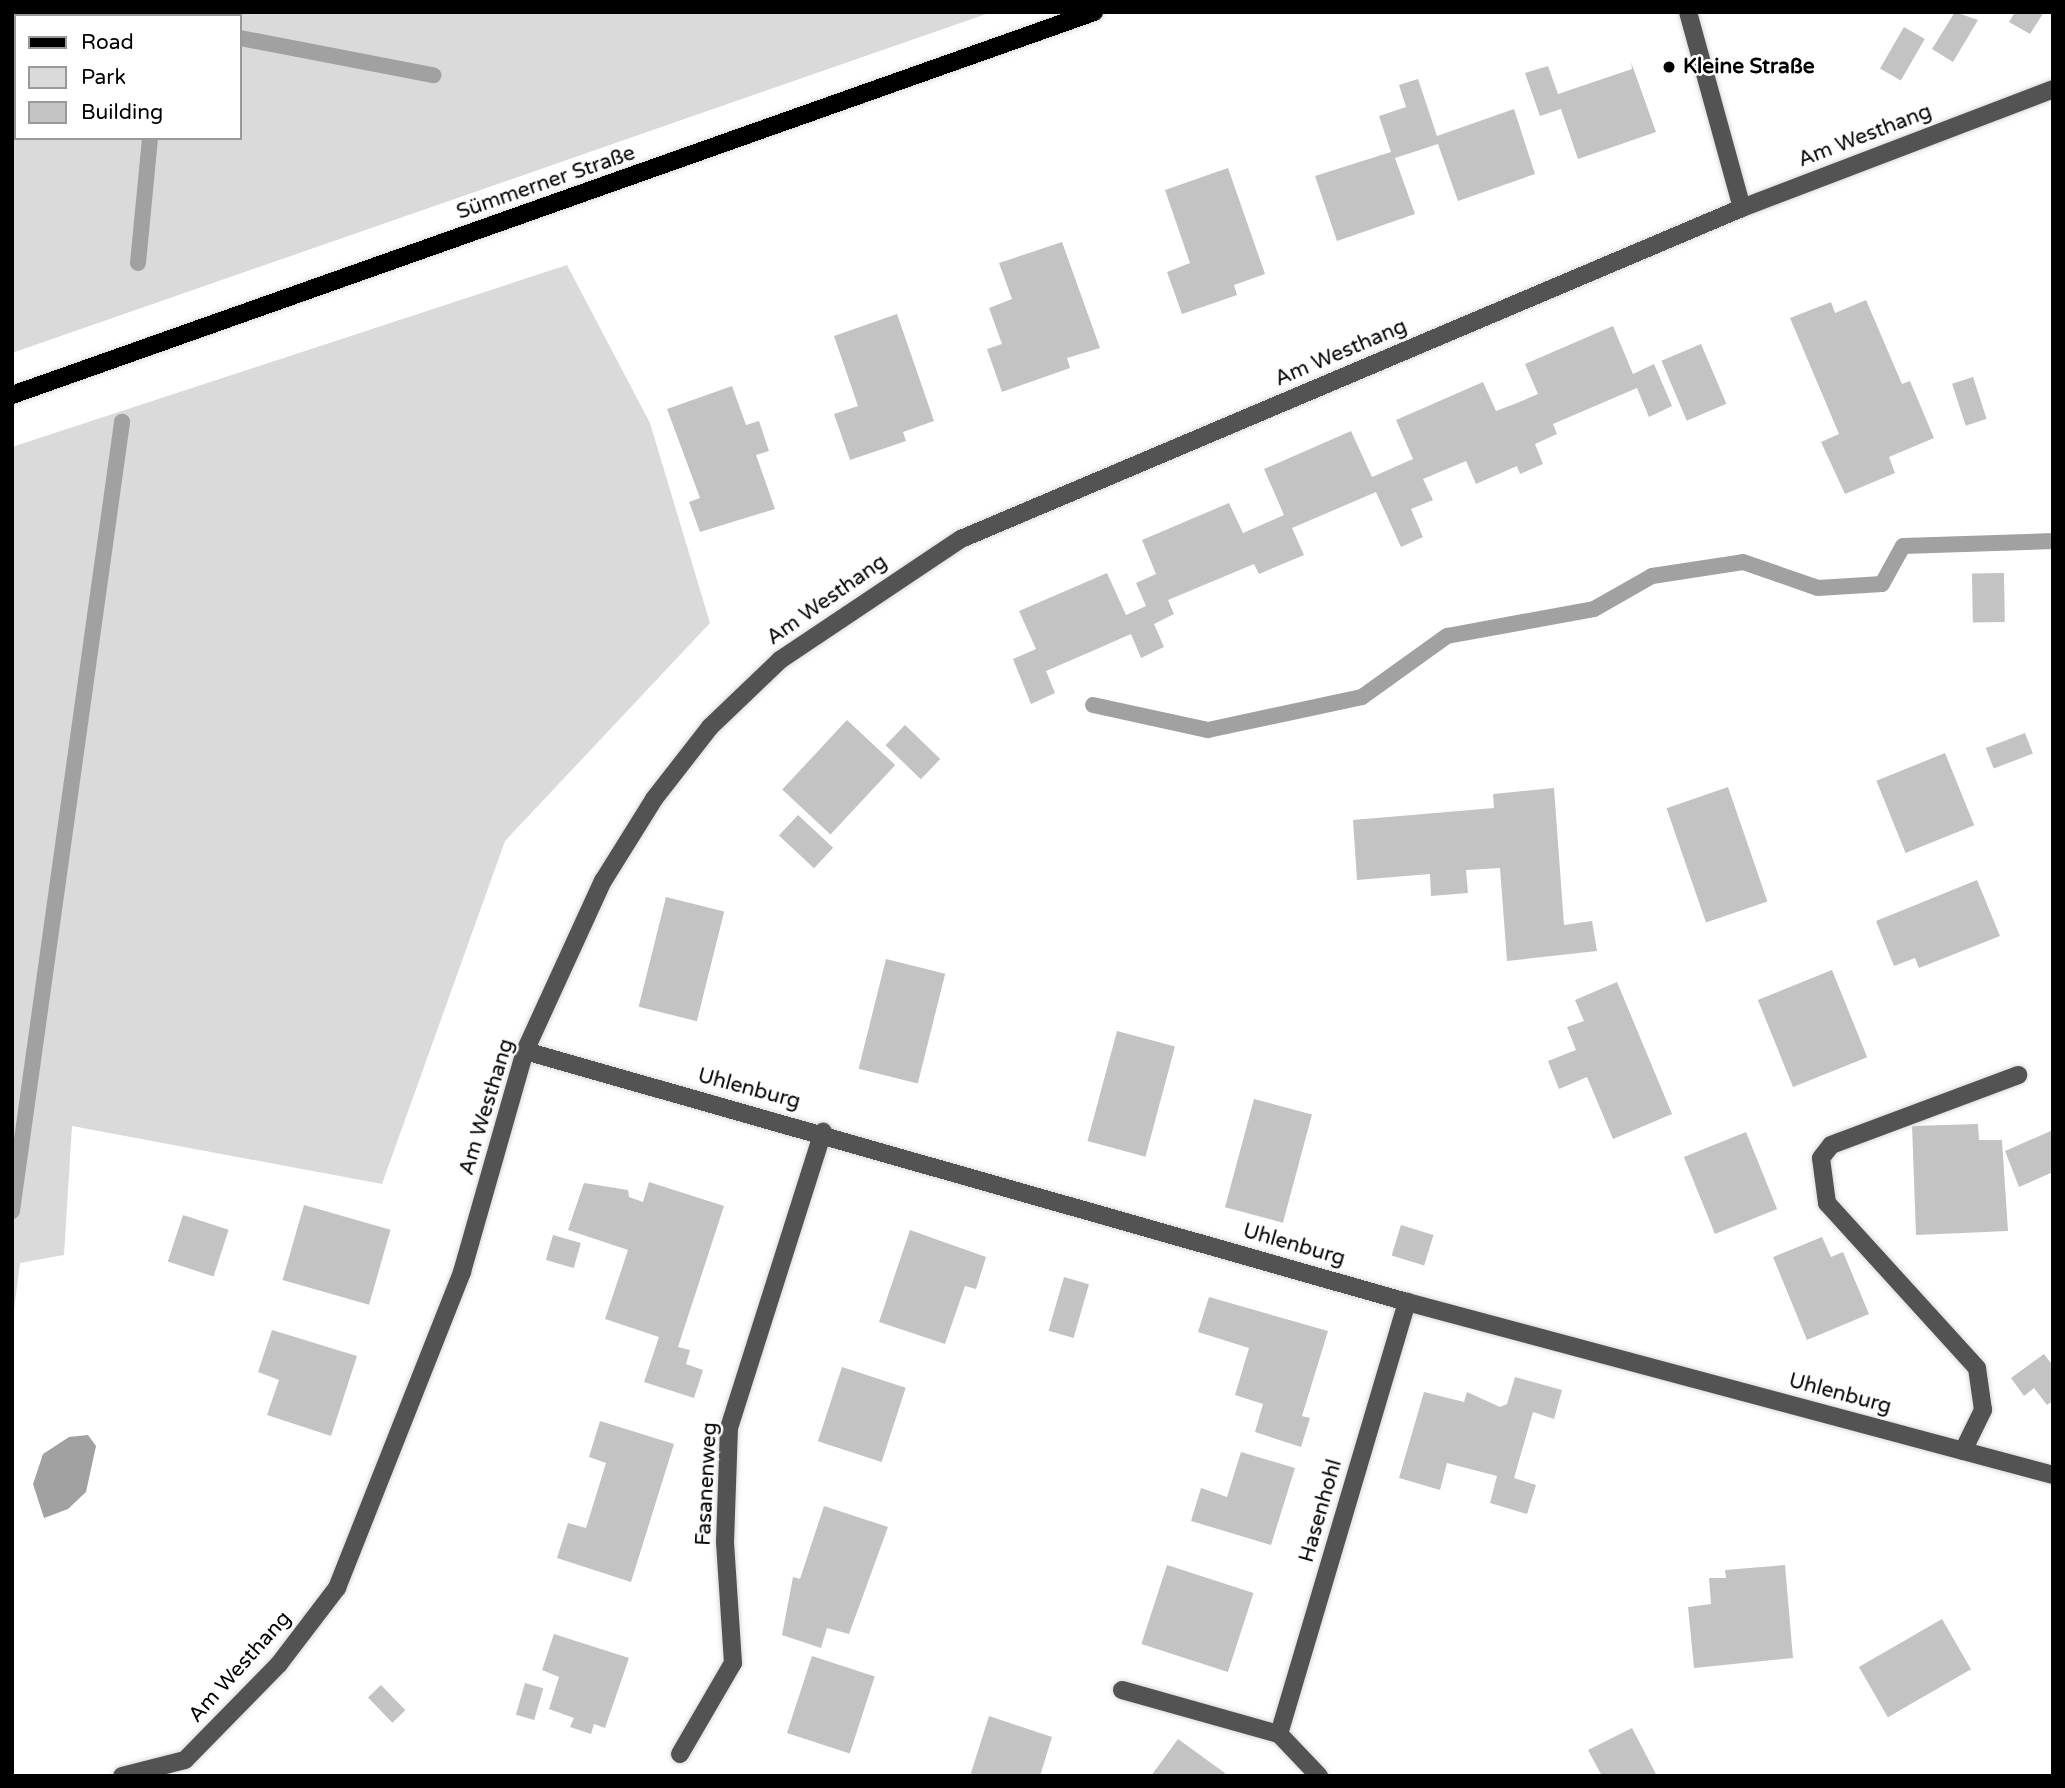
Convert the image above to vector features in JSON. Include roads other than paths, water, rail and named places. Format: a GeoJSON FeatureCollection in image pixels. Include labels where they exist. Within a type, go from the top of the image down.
{"type":"FeatureCollection","features":[{"type":"Feature","properties":{"kind":"main road","name":"Sümmerner Straße"},"geometry":{"type":"LineString","coordinates":[[12,395],[1094,12]]}},
{"type":"Feature","properties":{"kind":"street"},"geometry":{"type":"LineString","coordinates":[[1688,12],[1742,208]]}},
{"type":"Feature","properties":{"kind":"street","name":"Am Westhang"},"geometry":{"type":"LineString","coordinates":[[122,1776],[184,1760],[279,1664],[337,1588],[463,1272],[524,1051],[603,881],[654,799],[710,727],[827,623],[961,539],[1742,208],[2053,89]]}},
{"type":"Feature","properties":{"kind":"street","name":"Uhlenburg"},"geometry":{"type":"LineString","coordinates":[[524,1051],[823,1132],[1407,1302],[2053,1475]]}},
{"type":"Feature","properties":{"kind":"street"},"geometry":{"type":"LineString","coordinates":[[1963,1451],[1983,1410],[1985,1389],[1977,1368],[1826,1203],[1821,1158],[1831,1145],[2018,1075]]}},
{"type":"Feature","properties":{"kind":"street","name":"Fasanenweg"},"geometry":{"type":"LineString","coordinates":[[680,1754],[733,1664],[725,1542],[729,1428],[823,1132]]}},
{"type":"Feature","properties":{"kind":"street","name":"Hasenhohl"},"geometry":{"type":"LineString","coordinates":[[1279,1734],[1407,1302]]}},
{"type":"Feature","properties":{"kind":"street"},"geometry":{"type":"LineString","coordinates":[[1122,1690],[1279,1734],[1319,1776]]}},
{"type":"Feature","properties":{"kind":"waterway"},"geometry":{"type":"LineString","coordinates":[[242,38],[433,75]]}},
{"type":"Feature","properties":{"kind":"waterway"},"geometry":{"type":"LineString","coordinates":[[138,263],[150,140]]}},
{"type":"Feature","properties":{"kind":"waterway"},"geometry":{"type":"LineString","coordinates":[[12,1211],[122,422]]}},
{"type":"Feature","properties":{"kind":"waterway"},"geometry":{"type":"LineString","coordinates":[[1093,705],[1208,730],[1362,697],[1447,636],[1594,609],[1652,576],[1743,562],[1818,588],[1882,584],[1903,546],[2053,541]]}},
{"type":"Feature","properties":{"kind":"place","name":"Kleine Straße"},"geometry":{"type":"Point","coordinates":[1669,67]}}]}
